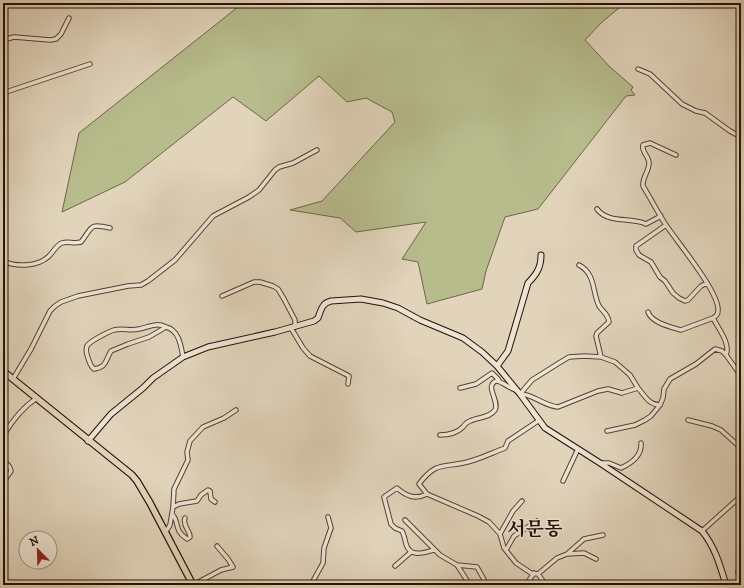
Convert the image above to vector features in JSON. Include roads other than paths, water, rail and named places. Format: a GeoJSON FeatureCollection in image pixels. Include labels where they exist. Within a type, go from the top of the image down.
{"type":"FeatureCollection","features":[{"type":"Feature","properties":{"kind":"main road"},"geometry":{"type":"LineString","coordinates":[[3,371],[132,475],[137,481],[193,585]]}},
{"type":"Feature","properties":{"kind":"street"},"geometry":{"type":"LineString","coordinates":[[3,40],[14,37],[50,40],[61,34],[69,18]]}},
{"type":"Feature","properties":{"kind":"street"},"geometry":{"type":"LineString","coordinates":[[3,94],[90,64]]}},
{"type":"Feature","properties":{"kind":"street"},"geometry":{"type":"LineString","coordinates":[[638,69],[650,74],[682,104],[696,111],[706,113],[730,131],[741,137]]}},
{"type":"Feature","properties":{"kind":"street"},"geometry":{"type":"LineString","coordinates":[[648,312],[649,316],[655,320],[681,330],[712,318],[717,315],[718,311],[714,296],[707,283],[666,225],[643,186],[642,180],[648,168],[649,162],[642,147],[646,143],[650,143],[676,155]]}},
{"type":"Feature","properties":{"kind":"street"},"geometry":{"type":"LineString","coordinates":[[13,379],[31,350],[50,311],[55,306],[67,300],[93,292],[141,285],[148,281],[175,260],[212,216],[249,197],[259,190],[274,170],[279,166],[293,163],[317,150]]}},
{"type":"Feature","properties":{"kind":"street"},"geometry":{"type":"LineString","coordinates":[[597,209],[599,212],[615,219],[642,221],[646,224],[661,216]]}},
{"type":"Feature","properties":{"kind":"street"},"geometry":{"type":"LineString","coordinates":[[3,261],[11,264],[34,264],[48,257],[59,245],[63,243],[76,244],[81,242],[93,226],[99,225],[110,228]]}},
{"type":"Feature","properties":{"kind":"street"},"geometry":{"type":"LineString","coordinates":[[666,225],[636,246],[637,253],[642,258],[651,262],[670,290],[682,299],[688,300],[707,283]]}},
{"type":"Feature","properties":{"kind":"street"},"geometry":{"type":"LineString","coordinates":[[497,366],[508,351],[528,283],[535,276],[541,264],[541,255]]}},
{"type":"Feature","properties":{"kind":"street"},"geometry":{"type":"LineString","coordinates":[[579,265],[584,267],[588,272],[594,285],[599,305],[608,317],[609,322],[597,333],[596,336],[602,357]]}},
{"type":"Feature","properties":{"kind":"street"},"geometry":{"type":"LineString","coordinates":[[222,296],[254,282],[273,286],[278,289],[294,320],[293,327],[303,348],[310,356],[349,376],[348,384]]}},
{"type":"Feature","properties":{"kind":"street"},"geometry":{"type":"LineString","coordinates":[[88,441],[111,414],[144,388],[153,378],[183,357],[208,347],[293,327],[318,318],[322,307],[326,302],[341,300],[370,300],[398,308],[420,320],[464,338],[482,352],[497,366],[519,392],[538,421],[550,433],[600,463],[702,531],[709,539],[716,552],[726,585]]}},
{"type":"Feature","properties":{"kind":"street"},"geometry":{"type":"LineString","coordinates":[[712,318],[727,346],[728,351],[726,355]]}},
{"type":"Feature","properties":{"kind":"street"},"geometry":{"type":"LineString","coordinates":[[166,327],[149,338],[128,344],[112,351],[106,363],[102,367],[94,369],[91,366],[86,351],[88,344],[108,332],[116,330],[138,330],[152,325],[163,325],[170,328],[177,335],[183,357]]}},
{"type":"Feature","properties":{"kind":"street"},"geometry":{"type":"LineString","coordinates":[[607,431],[635,424],[651,416],[660,405],[663,398],[664,389],[670,379],[696,364],[715,349],[722,351],[726,355],[741,376]]}},
{"type":"Feature","properties":{"kind":"street"},"geometry":{"type":"LineString","coordinates":[[519,392],[532,380],[569,357],[602,357],[615,362],[630,375],[649,402],[654,405],[660,405]]}},
{"type":"Feature","properties":{"kind":"street"},"geometry":{"type":"LineString","coordinates":[[460,388],[476,384],[492,373],[499,381],[511,389],[525,393],[531,398],[537,398],[551,406],[558,407],[598,391],[608,389],[622,393],[638,388]]}},
{"type":"Feature","properties":{"kind":"street"},"geometry":{"type":"LineString","coordinates":[[440,435],[452,433],[461,429],[469,421],[486,416],[493,411],[496,407],[496,401],[491,387],[496,381],[499,381]]}},
{"type":"Feature","properties":{"kind":"street"},"geometry":{"type":"LineString","coordinates":[[3,436],[14,420],[30,402],[37,398]]}},
{"type":"Feature","properties":{"kind":"street"},"geometry":{"type":"LineString","coordinates":[[165,533],[170,525],[174,489],[188,460],[187,452],[190,441],[203,427],[224,418],[236,410]]}},
{"type":"Feature","properties":{"kind":"street"},"geometry":{"type":"LineString","coordinates":[[688,420],[712,426],[721,430],[741,448]]}},
{"type":"Feature","properties":{"kind":"street"},"geometry":{"type":"LineString","coordinates":[[538,421],[508,441],[505,448],[471,461],[437,467],[428,473],[419,484],[427,494],[483,518],[500,534],[506,550],[521,567],[531,573],[536,573],[546,585]]}},
{"type":"Feature","properties":{"kind":"street"},"geometry":{"type":"LineString","coordinates":[[600,463],[609,463],[621,468],[638,456],[641,451],[641,443]]}},
{"type":"Feature","properties":{"kind":"street"},"geometry":{"type":"LineString","coordinates":[[563,481],[578,449]]}},
{"type":"Feature","properties":{"kind":"street"},"geometry":{"type":"LineString","coordinates":[[3,460],[9,466],[11,471],[4,482],[3,488]]}},
{"type":"Feature","properties":{"kind":"street"},"geometry":{"type":"LineString","coordinates":[[427,494],[414,498],[402,493],[397,488],[384,497],[391,524],[395,528],[402,531],[411,552],[423,554],[434,550]]}},
{"type":"Feature","properties":{"kind":"street"},"geometry":{"type":"LineString","coordinates":[[173,507],[197,500],[208,490],[210,492],[211,499],[215,502]]}},
{"type":"Feature","properties":{"kind":"street"},"geometry":{"type":"LineString","coordinates":[[702,531],[741,496]]}},
{"type":"Feature","properties":{"kind":"street"},"geometry":{"type":"LineString","coordinates":[[500,534],[513,512],[522,501]]}},
{"type":"Feature","properties":{"kind":"street"},"geometry":{"type":"LineString","coordinates":[[172,514],[178,530],[187,539],[190,537],[190,533],[184,524],[184,518]]}},
{"type":"Feature","properties":{"kind":"street"},"geometry":{"type":"LineString","coordinates":[[312,581],[323,563],[324,548],[331,528],[328,517]]}},
{"type":"Feature","properties":{"kind":"street"},"geometry":{"type":"LineString","coordinates":[[405,520],[434,550],[457,565],[470,585]]}},
{"type":"Feature","properties":{"kind":"street"},"geometry":{"type":"LineString","coordinates":[[506,550],[514,536],[537,521]]}},
{"type":"Feature","properties":{"kind":"street"},"geometry":{"type":"LineString","coordinates":[[526,585],[536,573],[558,558],[567,554],[584,539],[603,535]]}},
{"type":"Feature","properties":{"kind":"street"},"geometry":{"type":"LineString","coordinates":[[193,585],[221,570],[233,567],[217,546]]}},
{"type":"Feature","properties":{"kind":"street"},"geometry":{"type":"LineString","coordinates":[[395,566],[411,552]]}},
{"type":"Feature","properties":{"kind":"street"},"geometry":{"type":"LineString","coordinates":[[567,554],[584,553],[596,559]]}},
{"type":"Feature","properties":{"kind":"street"},"geometry":{"type":"LineString","coordinates":[[457,565],[477,566],[487,585]]}},
{"type":"Feature","properties":{"kind":"street"},"geometry":{"type":"LineString","coordinates":[[741,570],[738,572],[741,582]]}},
{"type":"Feature","properties":{"kind":"district","name":"서문동"},"geometry":{"type":"Point","coordinates":[535,528]}}]}
